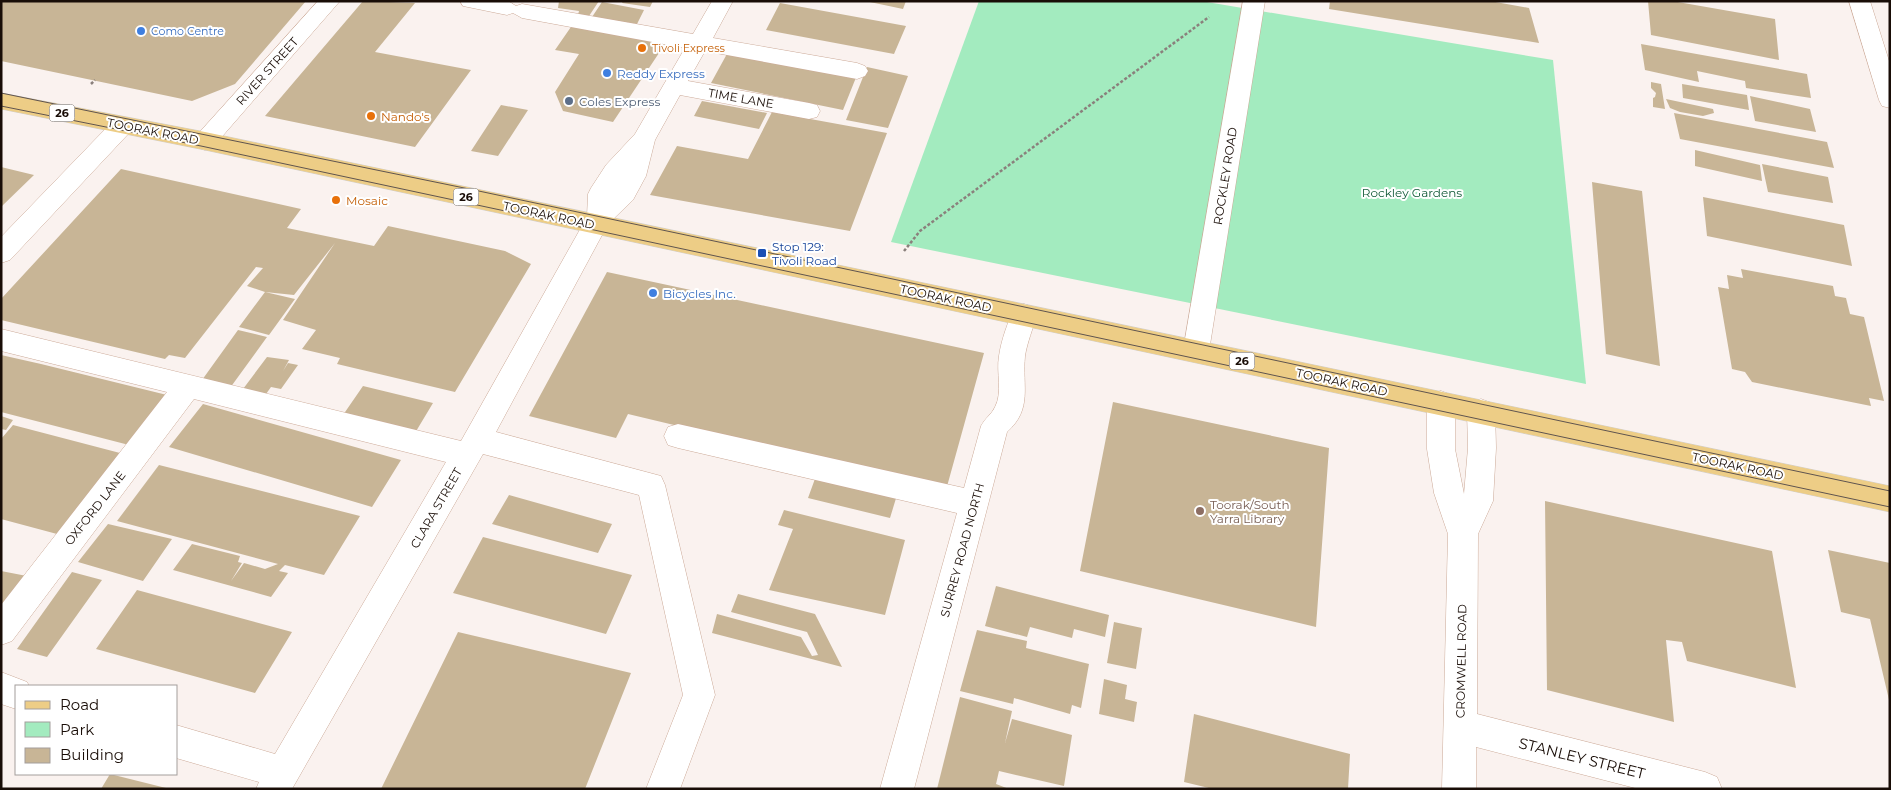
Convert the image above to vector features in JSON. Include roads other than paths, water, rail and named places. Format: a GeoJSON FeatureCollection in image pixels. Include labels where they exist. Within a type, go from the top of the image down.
{"type":"FeatureCollection","features":[{"type":"Feature","properties":{"kind":"main road","name":"TOORAK ROAD"},"geometry":{"type":"LineString","coordinates":[[1,101],[597,221],[1024,315],[1890,498]]}},
{"type":"Feature","properties":{"kind":"street","name":"RIVER STREET"},"geometry":{"type":"LineString","coordinates":[[205,141],[330,1]]}},
{"type":"Feature","properties":{"kind":"street"},"geometry":{"type":"LineString","coordinates":[[470,1],[514,10],[544,8],[700,42],[857,71]]}},
{"type":"Feature","properties":{"kind":"street","name":"CLARA STREET"},"geometry":{"type":"LineString","coordinates":[[278,781],[459,467],[473,447],[597,221],[624,194],[634,176],[643,140],[723,1]]}},
{"type":"Feature","properties":{"kind":"street","name":"ROCKLEY ROAD"},"geometry":{"type":"LineString","coordinates":[[1196,351],[1254,1]]}},
{"type":"Feature","properties":{"kind":"street"},"geometry":{"type":"LineString","coordinates":[[1860,1],[1890,100]]}},
{"type":"Feature","properties":{"kind":"street","name":"TIME LANE"},"geometry":{"type":"LineString","coordinates":[[674,86],[809,111]]}},
{"type":"Feature","properties":{"kind":"street"},"geometry":{"type":"LineString","coordinates":[[1,253],[123,126]]}},
{"type":"Feature","properties":{"kind":"street","name":"SURREY ROAD NORTH"},"geometry":{"type":"LineString","coordinates":[[897,789],[995,426],[1007,415],[1012,396],[1012,356],[1024,315]]}},
{"type":"Feature","properties":{"kind":"street"},"geometry":{"type":"LineString","coordinates":[[1,340],[188,386],[651,484],[700,695],[663,789]]}},
{"type":"Feature","properties":{"kind":"street","name":"OXFORD LANE"},"geometry":{"type":"LineString","coordinates":[[1,630],[188,386]]}},
{"type":"Feature","properties":{"kind":"street","name":"CROMWELL ROAD"},"geometry":{"type":"LineString","coordinates":[[1441,403],[1440,440],[1449,494],[1463,534],[1459,789]]}},
{"type":"Feature","properties":{"kind":"street","name":"CROMWELL ROAD"},"geometry":{"type":"LineString","coordinates":[[1463,534],[1478,501],[1482,448],[1481,411]]}},
{"type":"Feature","properties":{"kind":"street"},"geometry":{"type":"LineString","coordinates":[[678,436],[974,504]]}},
{"type":"Feature","properties":{"kind":"street"},"geometry":{"type":"LineString","coordinates":[[1,688],[15,693]]}},
{"type":"Feature","properties":{"kind":"street","name":"STANLEY STREET"},"geometry":{"type":"LineString","coordinates":[[1460,726],[1705,789]]}},
{"type":"Feature","properties":{"kind":"street"},"geometry":{"type":"LineString","coordinates":[[178,742],[278,781]]}},
{"type":"Feature","properties":{"kind":"tram line"},"geometry":{"type":"LineString","coordinates":[[1,93],[474,190],[1890,491]]}},
{"type":"Feature","properties":{"kind":"tram line"},"geometry":{"type":"LineString","coordinates":[[1,106],[201,146],[1890,507]]}},
{"type":"Feature","properties":{"kind":"place","name":"Como Centre"},"geometry":{"type":"Point","coordinates":[141,31]}},
{"type":"Feature","properties":{"kind":"place","name":"Tivoli Express"},"geometry":{"type":"Point","coordinates":[642,48]}},
{"type":"Feature","properties":{"kind":"place","name":"Reddy Express"},"geometry":{"type":"Point","coordinates":[607,73]}},
{"type":"Feature","properties":{"kind":"place","name":"Coles Express"},"geometry":{"type":"Point","coordinates":[569,101]}},
{"type":"Feature","properties":{"kind":"place","name":"Nando's"},"geometry":{"type":"Point","coordinates":[371,116]}},
{"type":"Feature","properties":{"kind":"place","name":"Mosaic"},"geometry":{"type":"Point","coordinates":[336,200]}},
{"type":"Feature","properties":{"kind":"place","name":"Stop 129: Tivoli Road"},"geometry":{"type":"Point","coordinates":[762,253]}},
{"type":"Feature","properties":{"kind":"place","name":"Bicycles Inc."},"geometry":{"type":"Point","coordinates":[653,293]}},
{"type":"Feature","properties":{"kind":"place","name":"Toorak/South Yarra Library"},"geometry":{"type":"Point","coordinates":[1200,511]}},
{"type":"Feature","properties":{"kind":"park label","name":"Rockley Gardens"},"geometry":{"type":"Point","coordinates":[1412,192]}}]}
